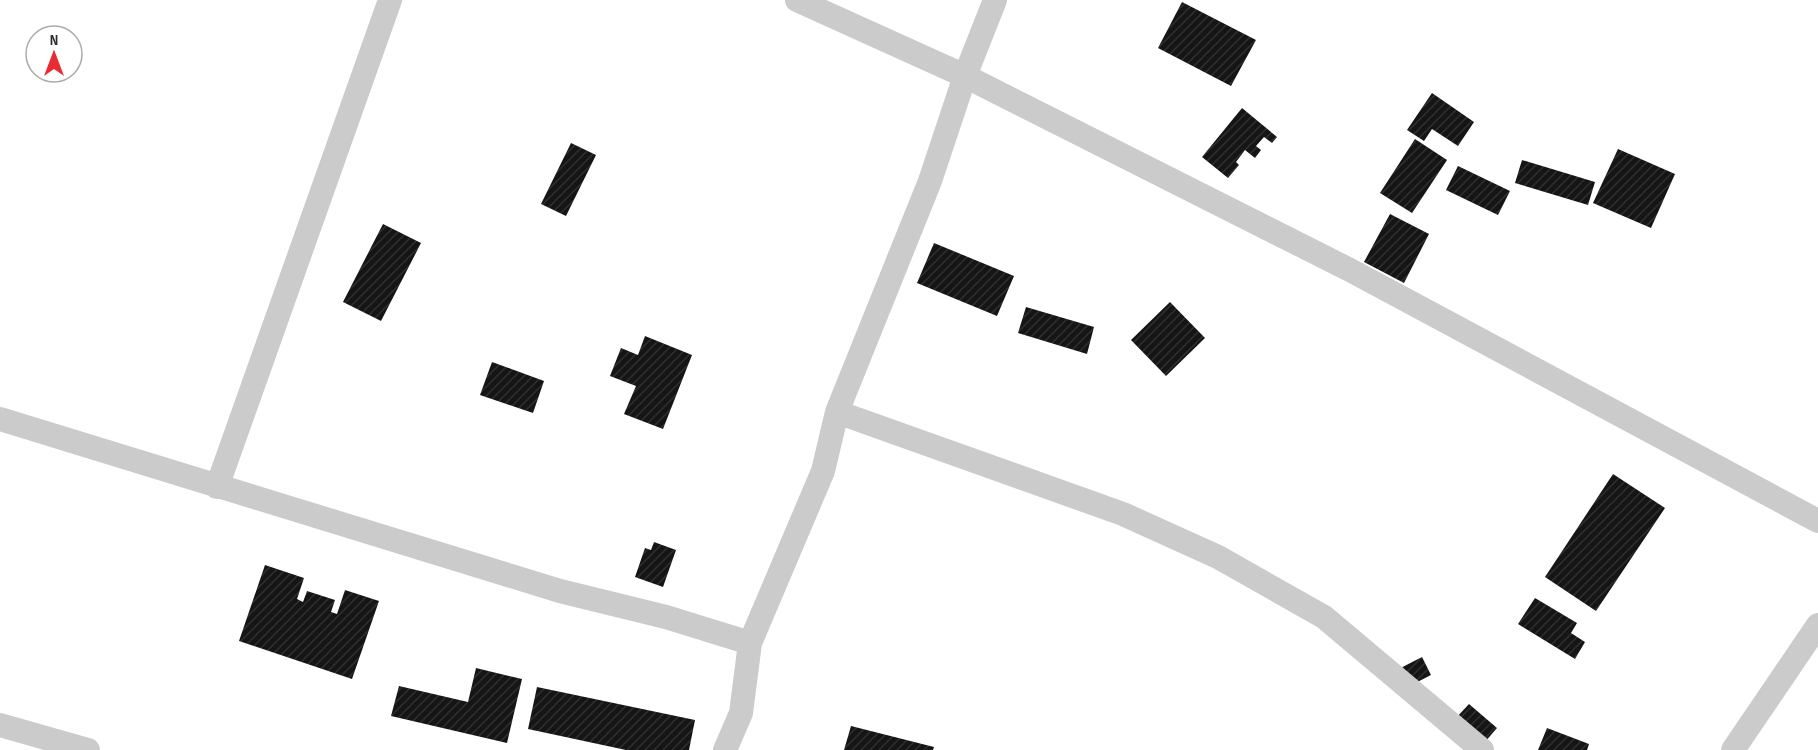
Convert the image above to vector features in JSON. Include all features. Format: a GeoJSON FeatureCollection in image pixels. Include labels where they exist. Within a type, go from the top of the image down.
{"type":"FeatureCollection","features":[{"type":"Feature","properties":{"kind":"street"},"geometry":{"type":"LineString","coordinates":[[217,487],[390,0]]}},
{"type":"Feature","properties":{"kind":"street"},"geometry":{"type":"LineString","coordinates":[[797,0],[965,76],[1350,270],[1818,521]]}},
{"type":"Feature","properties":{"kind":"street"},"geometry":{"type":"LineString","coordinates":[[725,750],[741,713],[750,644],[823,471],[837,412],[930,181],[965,76],[995,0]]}},
{"type":"Feature","properties":{"kind":"street"},"geometry":{"type":"LineString","coordinates":[[837,412],[1123,514],[1218,557],[1324,616],[1482,750]]}},
{"type":"Feature","properties":{"kind":"street"},"geometry":{"type":"LineString","coordinates":[[0,419],[560,591],[666,617],[750,644]]}},
{"type":"Feature","properties":{"kind":"street"},"geometry":{"type":"LineString","coordinates":[[1733,750],[1818,625]]}},
{"type":"Feature","properties":{"kind":"street"},"geometry":{"type":"LineString","coordinates":[[0,725],[88,750]]}},
{"type":"Feature","properties":{"kind":"building"},"geometry":{"type":"Polygon","coordinates":[[[1182,2],[1256,40],[1231,86],[1158,48],[1182,2]]]}},
{"type":"Feature","properties":{"kind":"building"},"geometry":{"type":"Polygon","coordinates":[[[1432,93],[1474,122],[1458,146],[1432,129],[1424,141],[1407,130],[1432,93]]]}},
{"type":"Feature","properties":{"kind":"building"},"geometry":{"type":"Polygon","coordinates":[[[1242,108],[1277,137],[1272,143],[1264,137],[1256,146],[1261,150],[1255,158],[1245,150],[1236,162],[1239,165],[1228,178],[1202,157],[1242,108]]]}},
{"type":"Feature","properties":{"kind":"building"},"geometry":{"type":"Polygon","coordinates":[[[1415,139],[1447,160],[1412,213],[1380,193],[1415,139]]]}},
{"type":"Feature","properties":{"kind":"building"},"geometry":{"type":"Polygon","coordinates":[[[571,143],[596,155],[566,216],[541,204],[571,143]]]}},
{"type":"Feature","properties":{"kind":"building"},"geometry":{"type":"Polygon","coordinates":[[[1618,149],[1675,174],[1651,228],[1593,203],[1618,149]]]}},
{"type":"Feature","properties":{"kind":"building"},"geometry":{"type":"Polygon","coordinates":[[[1522,160],[1595,182],[1588,205],[1515,183],[1522,160]]]}},
{"type":"Feature","properties":{"kind":"building"},"geometry":{"type":"Polygon","coordinates":[[[1458,166],[1510,191],[1498,215],[1446,190],[1458,166]]]}},
{"type":"Feature","properties":{"kind":"building"},"geometry":{"type":"Polygon","coordinates":[[[1390,214],[1429,234],[1404,283],[1364,262],[1390,214]]]}},
{"type":"Feature","properties":{"kind":"building"},"geometry":{"type":"Polygon","coordinates":[[[383,224],[421,243],[381,321],[343,302],[383,224]]]}},
{"type":"Feature","properties":{"kind":"building"},"geometry":{"type":"Polygon","coordinates":[[[934,243],[1014,276],[997,316],[917,283],[934,243]]]}},
{"type":"Feature","properties":{"kind":"building"},"geometry":{"type":"Polygon","coordinates":[[[1170,302],[1205,338],[1166,376],[1131,340],[1170,302]]]}},
{"type":"Feature","properties":{"kind":"building"},"geometry":{"type":"Polygon","coordinates":[[[1026,307],[1094,327],[1087,354],[1018,333],[1026,307]]]}},
{"type":"Feature","properties":{"kind":"building"},"geometry":{"type":"Polygon","coordinates":[[[645,336],[692,355],[663,429],[624,414],[636,386],[610,376],[621,348],[638,355],[645,336]]]}},
{"type":"Feature","properties":{"kind":"building"},"geometry":{"type":"Polygon","coordinates":[[[492,362],[544,381],[533,413],[480,395],[492,362]]]}},
{"type":"Feature","properties":{"kind":"building"},"geometry":{"type":"Polygon","coordinates":[[[1613,474],[1665,508],[1596,611],[1545,577],[1613,474]]]}},
{"type":"Feature","properties":{"kind":"building"},"geometry":{"type":"Polygon","coordinates":[[[654,542],[676,550],[663,587],[635,577],[645,548],[651,550],[654,542]]]}},
{"type":"Feature","properties":{"kind":"building"},"geometry":{"type":"Polygon","coordinates":[[[265,565],[304,578],[297,599],[303,602],[307,591],[335,600],[331,612],[337,614],[345,590],[379,601],[352,679],[239,641],[265,565]]]}},
{"type":"Feature","properties":{"kind":"building"},"geometry":{"type":"Polygon","coordinates":[[[1535,598],[1577,623],[1571,633],[1585,642],[1575,659],[1518,624],[1535,598]]]}},
{"type":"Feature","properties":{"kind":"building"},"geometry":{"type":"Polygon","coordinates":[[[1422,657],[1431,675],[1396,693],[1387,675],[1422,657]]]}},
{"type":"Feature","properties":{"kind":"building"},"geometry":{"type":"Polygon","coordinates":[[[476,668],[522,679],[507,743],[391,716],[399,686],[468,702],[476,668]]]}},
{"type":"Feature","properties":{"kind":"building"},"geometry":{"type":"Polygon","coordinates":[[[537,687],[695,720],[689,750],[626,750],[528,729],[537,687]]]}},
{"type":"Feature","properties":{"kind":"building"},"geometry":{"type":"Polygon","coordinates":[[[1469,704],[1497,728],[1484,743],[1456,718],[1469,704]]]}},
{"type":"Feature","properties":{"kind":"building"},"geometry":{"type":"Polygon","coordinates":[[[851,726],[934,747],[933,750],[844,750],[851,726]]]}},
{"type":"Feature","properties":{"kind":"building"},"geometry":{"type":"Polygon","coordinates":[[[1547,728],[1589,744],[1587,750],[1538,750],[1547,728]]]}}]}
